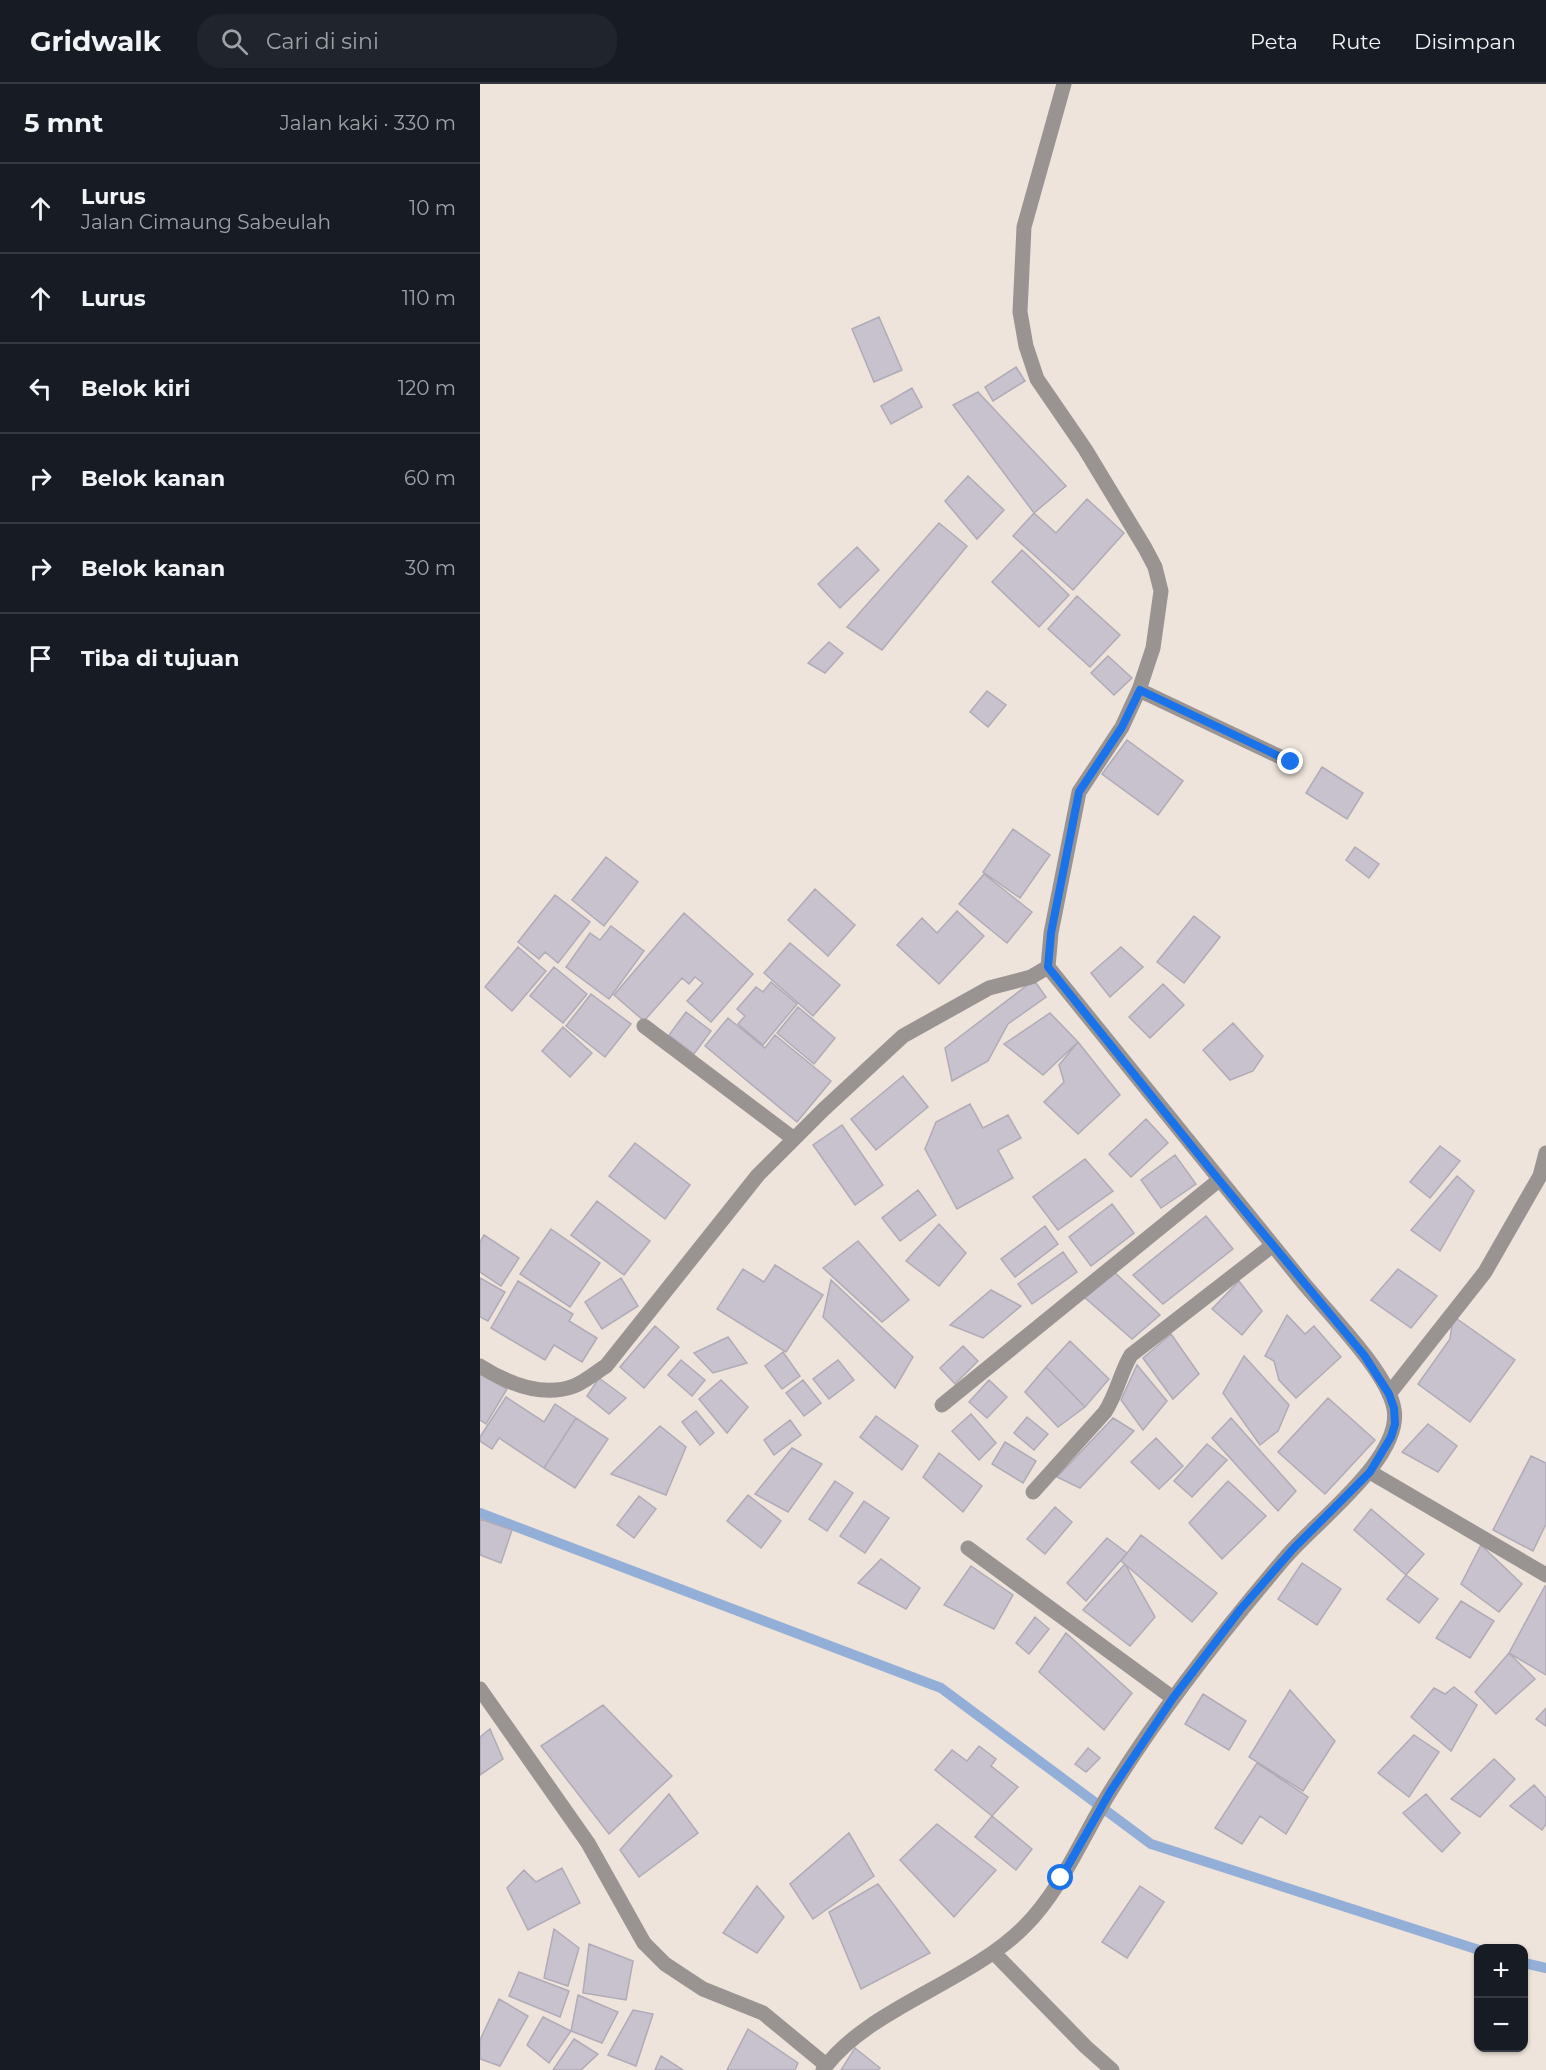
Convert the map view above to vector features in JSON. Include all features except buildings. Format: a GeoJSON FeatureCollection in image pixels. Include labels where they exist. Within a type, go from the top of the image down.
{"type":"FeatureCollection","features":[{"type":"Feature","properties":{"kind":"street"},"geometry":{"type":"LineString","coordinates":[[480,1689],[588,1843],[644,1943],[665,1964],[703,1989],[763,2013],[824,2068],[870,2027],[995,1954],[1027,1924],[1061,1878],[1110,1792],[1173,1698],[1240,1610],[1293,1549],[1370,1472],[1391,1437],[1395,1424],[1394,1408],[1389,1394],[1364,1355],[1219,1180],[1048,967],[1051,933],[1079,792],[1122,727],[1140,690],[1159,615],[1161,591],[1155,567],[1085,448],[1037,379],[1026,346],[1020,312],[1024,227],[1064,84]]}},
{"type":"Feature","properties":{"kind":"street"},"geometry":{"type":"LineString","coordinates":[[1140,690],[1291,762]]}},
{"type":"Feature","properties":{"kind":"street"},"geometry":{"type":"LineString","coordinates":[[480,1366],[510,1383],[541,1390],[574,1386],[606,1366],[758,1175],[903,1036],[989,988],[1031,977],[1048,967]]}},
{"type":"Feature","properties":{"kind":"street"},"geometry":{"type":"LineString","coordinates":[[644,1026],[794,1139]]}},
{"type":"Feature","properties":{"kind":"street"},"geometry":{"type":"LineString","coordinates":[[1389,1394],[1485,1272],[1540,1176],[1546,1153]]}},
{"type":"Feature","properties":{"kind":"street"},"geometry":{"type":"LineString","coordinates":[[942,1405],[1219,1180]]}},
{"type":"Feature","properties":{"kind":"street"},"geometry":{"type":"LineString","coordinates":[[1033,1492],[1105,1412],[1115,1397],[1125,1365],[1131,1355],[1273,1245]]}},
{"type":"Feature","properties":{"kind":"street"},"geometry":{"type":"LineString","coordinates":[[1370,1472],[1546,1575]]}},
{"type":"Feature","properties":{"kind":"street"},"geometry":{"type":"LineString","coordinates":[[968,1548],[1173,1698]]}},
{"type":"Feature","properties":{"kind":"street"},"geometry":{"type":"LineString","coordinates":[[995,1954],[1086,2048],[1112,2070]]}},
{"type":"Feature","properties":{"kind":"waterway"},"geometry":{"type":"LineString","coordinates":[[480,1513],[941,1688],[1151,1844],[1474,1948]]}},
{"type":"Feature","properties":{"kind":"waterway"},"geometry":{"type":"LineString","coordinates":[[1528,1964],[1546,1968]]}},
{"type":"Feature","properties":{"kind":"route"},"geometry":{"type":"LineString","coordinates":[[1061,1878],[1110,1792],[1173,1698],[1240,1610],[1293,1549],[1370,1472],[1391,1437],[1395,1424],[1394,1408],[1389,1394],[1364,1355],[1324,1309],[1048,967],[1051,954],[1051,933],[1079,792],[1122,727],[1140,690],[1291,762]]}}]}
